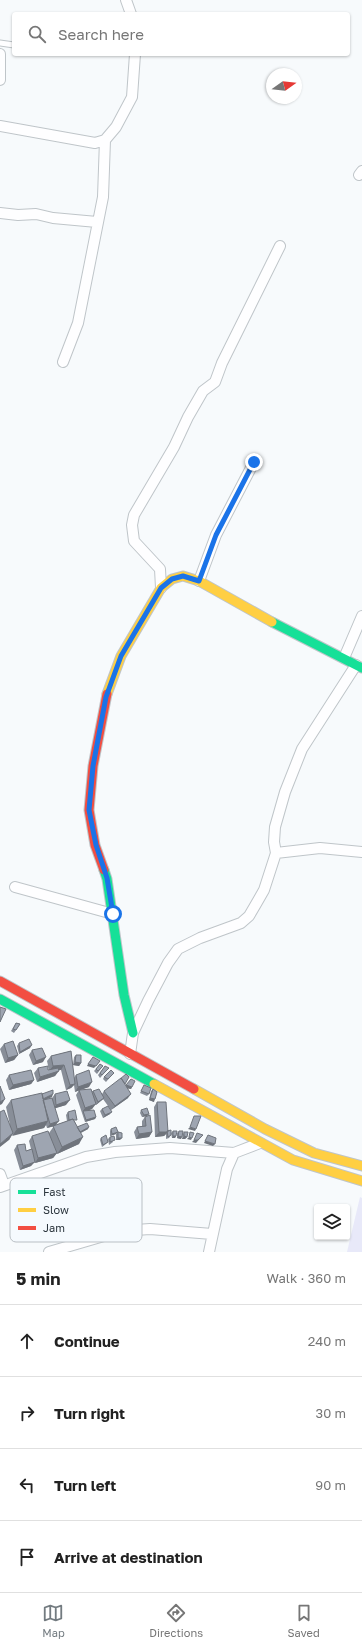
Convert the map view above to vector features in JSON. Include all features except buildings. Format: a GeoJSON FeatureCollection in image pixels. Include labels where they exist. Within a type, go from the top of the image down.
{"type":"FeatureCollection","features":[{"type":"Feature","properties":{"kind":"street"},"geometry":{"type":"LineString","coordinates":[[126,0],[130,12]]}},
{"type":"Feature","properties":{"kind":"street"},"geometry":{"type":"LineString","coordinates":[[0,54],[0,80]]}},
{"type":"Feature","properties":{"kind":"street"},"geometry":{"type":"LineString","coordinates":[[0,126],[95,143],[105,140],[116,127],[132,97],[135,56]]}},
{"type":"Feature","properties":{"kind":"street"},"geometry":{"type":"LineString","coordinates":[[63,362],[78,323],[103,197],[105,140]]}},
{"type":"Feature","properties":{"kind":"street"},"geometry":{"type":"LineString","coordinates":[[0,213],[18,215],[36,214],[53,218],[97,222]]}},
{"type":"Feature","properties":{"kind":"street"},"geometry":{"type":"LineString","coordinates":[[161,588],[160,569],[134,541],[132,525],[134,515],[174,447],[188,417],[203,391],[215,382],[222,362],[280,246]]}},
{"type":"Feature","properties":{"kind":"street"},"geometry":{"type":"LineString","coordinates":[[199,581],[216,535],[254,462]]}},
{"type":"Feature","properties":{"kind":"street"},"geometry":{"type":"LineString","coordinates":[[130,1054],[133,1033],[168,962],[178,949],[200,938],[241,923],[249,916],[264,890],[276,853],[274,842],[275,827],[284,792],[302,749],[359,666],[263,617],[199,581],[183,576],[172,579],[161,588],[121,656],[106,697],[93,766],[89,810],[96,845],[107,878],[124,995],[133,1033]]}},
{"type":"Feature","properties":{"kind":"street"},"geometry":{"type":"LineString","coordinates":[[344,658],[362,616]]}},
{"type":"Feature","properties":{"kind":"street"},"geometry":{"type":"LineString","coordinates":[[276,853],[320,848],[362,852]]}},
{"type":"Feature","properties":{"kind":"street"},"geometry":{"type":"LineString","coordinates":[[15,887],[113,914]]}},
{"type":"Feature","properties":{"kind":"street"},"geometry":{"type":"LineString","coordinates":[[0,981],[298,1146],[362,1166]]}},
{"type":"Feature","properties":{"kind":"street"},"geometry":{"type":"LineString","coordinates":[[0,998],[260,1142],[309,1166],[362,1181]]}},
{"type":"Feature","properties":{"kind":"street"},"geometry":{"type":"LineString","coordinates":[[25,1178],[86,1157],[115,1152],[170,1148],[234,1152],[260,1142]]}},
{"type":"Feature","properties":{"kind":"street"},"geometry":{"type":"LineString","coordinates":[[209,1252],[227,1169],[234,1152]]}},
{"type":"Feature","properties":{"kind":"street"},"geometry":{"type":"LineString","coordinates":[[0,1174],[2,1186]]}},
{"type":"Feature","properties":{"kind":"street"},"geometry":{"type":"LineString","coordinates":[[142,1230],[212,1234]]}},
{"type":"Feature","properties":{"kind":"street"},"geometry":{"type":"LineString","coordinates":[[49,1252],[72,1248],[89,1242]]}},
{"type":"Feature","properties":{"kind":"lane"},"geometry":{"type":"LineString","coordinates":[[0,43],[12,45]]}},
{"type":"Feature","properties":{"kind":"shaded area"},"geometry":{"type":"Polygon","coordinates":[[[360,1197],[362,1198],[362,1252],[347,1252],[360,1197]]]}},
{"type":"Feature","properties":{"kind":"traffic: fast"},"geometry":{"type":"LineString","coordinates":[[272,622],[362,668]]}},
{"type":"Feature","properties":{"kind":"traffic: fast"},"geometry":{"type":"LineString","coordinates":[[104,870],[107,879],[124,995],[133,1033]]}},
{"type":"Feature","properties":{"kind":"traffic: fast"},"geometry":{"type":"LineString","coordinates":[[0,999],[154,1084]]}},
{"type":"Feature","properties":{"kind":"traffic: slow"},"geometry":{"type":"LineString","coordinates":[[107,694],[121,656],[161,588],[172,579],[183,576],[199,581],[272,622]]}},
{"type":"Feature","properties":{"kind":"traffic: slow"},"geometry":{"type":"LineString","coordinates":[[154,1084],[293,1160],[362,1181]]}},
{"type":"Feature","properties":{"kind":"traffic: slow"},"geometry":{"type":"LineString","coordinates":[[194,1089],[265,1129],[314,1153],[362,1166]]}},
{"type":"Feature","properties":{"kind":"traffic: jam"},"geometry":{"type":"LineString","coordinates":[[104,870],[95,845],[89,810],[93,766],[107,694]]}},
{"type":"Feature","properties":{"kind":"traffic: jam"},"geometry":{"type":"LineString","coordinates":[[0,981],[194,1089]]}},
{"type":"Feature","properties":{"kind":"route"},"geometry":{"type":"LineString","coordinates":[[113,914],[107,878],[96,845],[89,810],[93,766],[106,697],[121,656],[161,588],[172,579],[183,576],[199,581],[216,535],[226,519],[254,462]]}}]}
